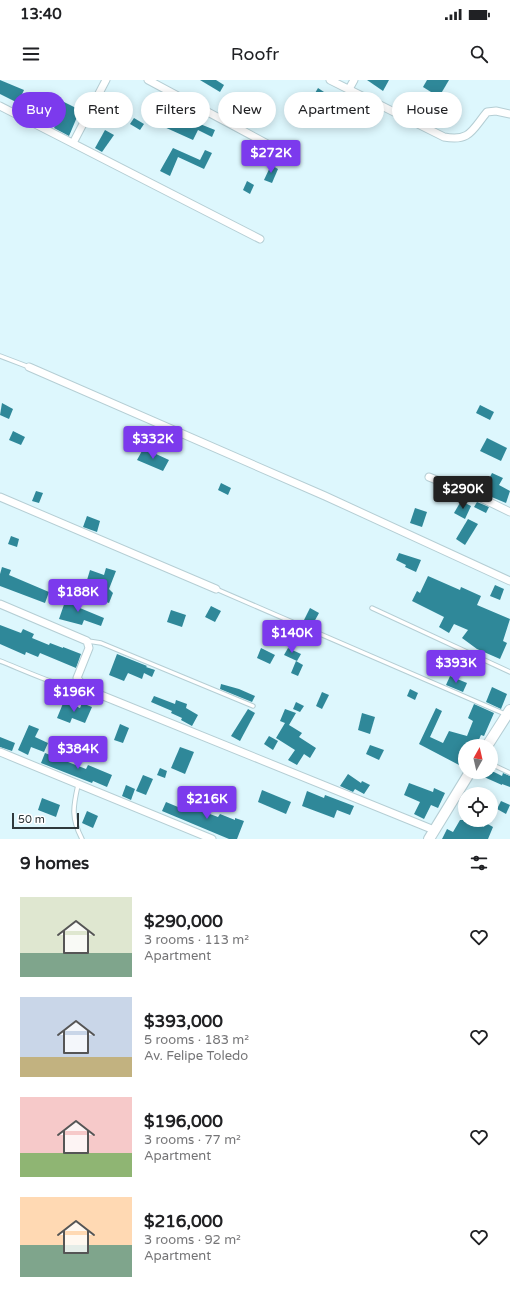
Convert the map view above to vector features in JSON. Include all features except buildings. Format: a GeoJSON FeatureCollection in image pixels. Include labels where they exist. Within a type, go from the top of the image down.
{"type":"FeatureCollection","features":[{"type":"Feature","properties":{"kind":"main road"},"geometry":{"type":"LineString","coordinates":[[491,739],[508,712]]}},
{"type":"Feature","properties":{"kind":"main road"},"geometry":{"type":"LineString","coordinates":[[431,835],[466,779]]}},
{"type":"Feature","properties":{"kind":"street"},"geometry":{"type":"LineString","coordinates":[[73,143],[106,80]]}},
{"type":"Feature","properties":{"kind":"street"},"geometry":{"type":"LineString","coordinates":[[148,80],[290,156]]}},
{"type":"Feature","properties":{"kind":"street"},"geometry":{"type":"LineString","coordinates":[[330,80],[444,136],[457,140],[469,134],[486,112],[496,111],[510,114]]}},
{"type":"Feature","properties":{"kind":"street"},"geometry":{"type":"LineString","coordinates":[[349,89],[354,80]]}},
{"type":"Feature","properties":{"kind":"street"},"geometry":{"type":"LineString","coordinates":[[0,106],[260,239]]}},
{"type":"Feature","properties":{"kind":"street"},"geometry":{"type":"LineString","coordinates":[[29,367],[324,496],[510,581]]}},
{"type":"Feature","properties":{"kind":"street"},"geometry":{"type":"LineString","coordinates":[[429,477],[479,497],[510,512]]}},
{"type":"Feature","properties":{"kind":"street"},"geometry":{"type":"LineString","coordinates":[[0,497],[216,589]]}},
{"type":"Feature","properties":{"kind":"street"},"geometry":{"type":"LineString","coordinates":[[0,604],[87,641],[89,648],[77,678],[86,688],[431,835]]}},
{"type":"Feature","properties":{"kind":"street"},"geometry":{"type":"LineString","coordinates":[[0,752],[212,839]]}},
{"type":"Feature","properties":{"kind":"lane"},"geometry":{"type":"LineString","coordinates":[[0,356],[29,367]]}},
{"type":"Feature","properties":{"kind":"lane"},"geometry":{"type":"LineString","coordinates":[[216,589],[508,712]]}},
{"type":"Feature","properties":{"kind":"lane"},"geometry":{"type":"LineString","coordinates":[[372,608],[510,672]]}},
{"type":"Feature","properties":{"kind":"lane"},"geometry":{"type":"LineString","coordinates":[[87,641],[101,643],[253,706]]}},
{"type":"Feature","properties":{"kind":"lane"},"geometry":{"type":"LineString","coordinates":[[0,660],[78,690],[86,688]]}},
{"type":"Feature","properties":{"kind":"lane"},"geometry":{"type":"LineString","coordinates":[[498,767],[510,773]]}},
{"type":"Feature","properties":{"kind":"lane"},"geometry":{"type":"LineString","coordinates":[[78,784],[73,807],[75,825],[82,839]]}}]}
